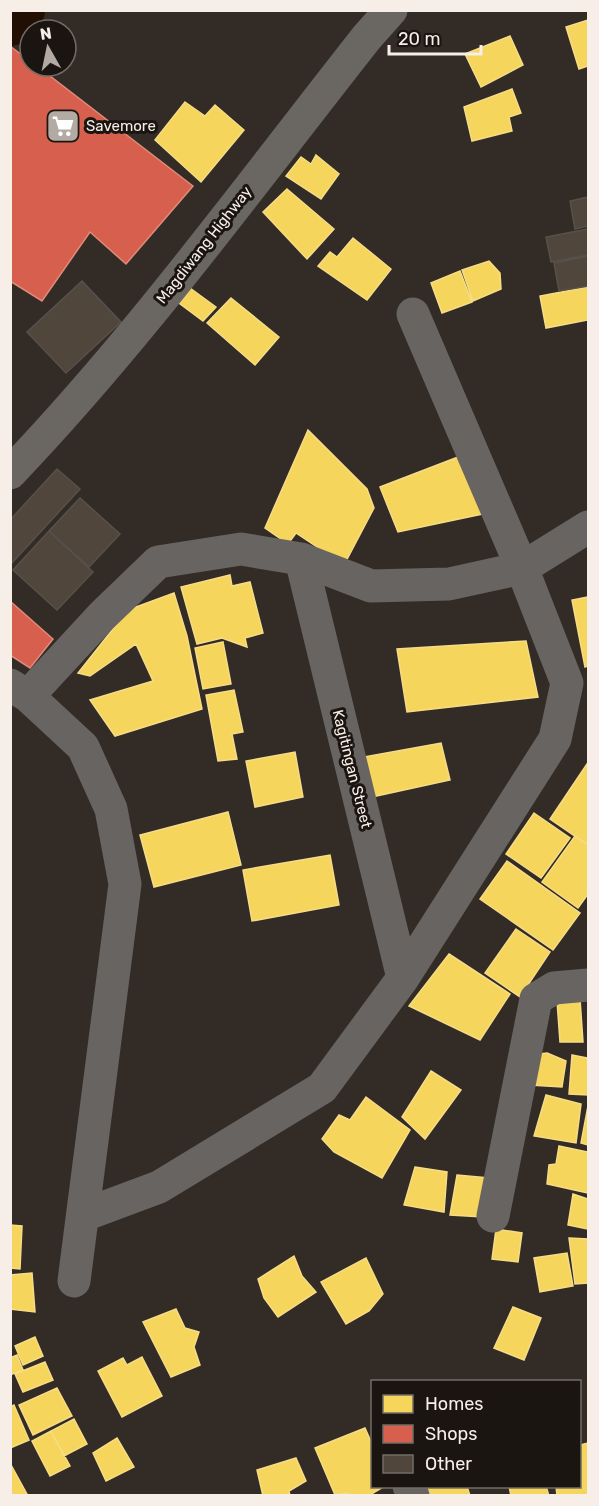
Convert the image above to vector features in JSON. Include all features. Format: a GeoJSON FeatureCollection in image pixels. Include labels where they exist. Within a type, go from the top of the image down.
{"type":"FeatureCollection","features":[{"type":"Feature","properties":{"kind":"main road","name":"Magdiwang Highway"},"geometry":{"type":"LineString","coordinates":[[10,473],[64,417],[156,306],[367,37],[391,10]]}},
{"type":"Feature","properties":{"kind":"street"},"geometry":{"type":"LineString","coordinates":[[84,1215],[159,1187],[322,1088],[403,978],[555,739],[567,683],[522,568],[413,314]]}},
{"type":"Feature","properties":{"kind":"street"},"geometry":{"type":"LineString","coordinates":[[74,1281],[126,884],[111,808],[83,747],[19,690],[158,562],[241,549],[301,559],[371,586],[449,584],[522,568],[588,527]]}},
{"type":"Feature","properties":{"kind":"street","name":"Kagitingan Street"},"geometry":{"type":"LineString","coordinates":[[301,559],[403,978]]}},
{"type":"Feature","properties":{"kind":"street"},"geometry":{"type":"LineString","coordinates":[[493,1216],[536,999],[554,988],[588,985]]}},
{"type":"Feature","properties":{"kind":"building: Homes"},"geometry":{"type":"Polygon","coordinates":[[[588,20],[588,66],[579,69],[566,27],[588,20]]]}},
{"type":"Feature","properties":{"kind":"building: Homes"},"geometry":{"type":"Polygon","coordinates":[[[510,36],[523,65],[481,87],[465,54],[510,36]]]}},
{"type":"Feature","properties":{"kind":"building: Homes"},"geometry":{"type":"Polygon","coordinates":[[[512,89],[521,113],[509,117],[512,131],[472,141],[464,107],[512,89]]]}},
{"type":"Feature","properties":{"kind":"building: Homes"},"geometry":{"type":"Polygon","coordinates":[[[185,102],[205,116],[215,105],[244,130],[201,182],[155,140],[185,102]]]}},
{"type":"Feature","properties":{"kind":"building: Homes"},"geometry":{"type":"Polygon","coordinates":[[[316,155],[339,174],[321,199],[286,176],[301,157],[311,164],[316,155]]]}},
{"type":"Feature","properties":{"kind":"building: Homes"},"geometry":{"type":"Polygon","coordinates":[[[287,189],[334,229],[307,259],[263,212],[287,189]]]}},
{"type":"Feature","properties":{"kind":"building: Homes"},"geometry":{"type":"Polygon","coordinates":[[[353,238],[391,269],[367,300],[318,266],[330,252],[337,257],[353,238]]]}},
{"type":"Feature","properties":{"kind":"building: Homes"},"geometry":{"type":"Polygon","coordinates":[[[489,261],[500,273],[501,289],[473,301],[462,270],[489,261]]]}},
{"type":"Feature","properties":{"kind":"building: Homes"},"geometry":{"type":"Polygon","coordinates":[[[460,271],[472,302],[442,313],[431,283],[460,271]]]}},
{"type":"Feature","properties":{"kind":"building: Homes"},"geometry":{"type":"Polygon","coordinates":[[[588,287],[588,320],[546,328],[540,296],[588,287]]]}},
{"type":"Feature","properties":{"kind":"building: Homes"},"geometry":{"type":"Polygon","coordinates":[[[190,288],[216,307],[203,321],[179,303],[190,288]]]}},
{"type":"Feature","properties":{"kind":"building: Homes"},"geometry":{"type":"Polygon","coordinates":[[[231,298],[279,337],[255,365],[207,323],[231,298]]]}},
{"type":"Feature","properties":{"kind":"building: Homes"},"geometry":{"type":"Polygon","coordinates":[[[308,430],[367,489],[374,508],[344,565],[296,533],[288,544],[265,528],[308,430]]]}},
{"type":"Feature","properties":{"kind":"building: Homes"},"geometry":{"type":"Polygon","coordinates":[[[458,457],[483,514],[398,532],[380,487],[458,457]]]}},
{"type":"Feature","properties":{"kind":"building: Homes"},"geometry":{"type":"Polygon","coordinates":[[[230,575],[232,586],[250,582],[263,633],[245,638],[247,647],[222,638],[197,644],[181,587],[230,575]]]}},
{"type":"Feature","properties":{"kind":"building: Homes"},"geometry":{"type":"Polygon","coordinates":[[[174,593],[187,636],[202,709],[115,736],[90,700],[153,681],[136,644],[90,676],[78,673],[128,610],[174,593]]]}},
{"type":"Feature","properties":{"kind":"building: Homes"},"geometry":{"type":"Polygon","coordinates":[[[588,597],[588,666],[585,667],[572,600],[588,597]]]}},
{"type":"Feature","properties":{"kind":"building: Homes"},"geometry":{"type":"Polygon","coordinates":[[[526,641],[538,697],[407,712],[397,649],[526,641]]]}},
{"type":"Feature","properties":{"kind":"building: Homes"},"geometry":{"type":"Polygon","coordinates":[[[223,642],[231,684],[203,689],[195,648],[223,642]]]}},
{"type":"Feature","properties":{"kind":"building: Homes"},"geometry":{"type":"Polygon","coordinates":[[[234,690],[243,732],[232,734],[237,759],[218,761],[206,695],[234,690]]]}},
{"type":"Feature","properties":{"kind":"building: Homes"},"geometry":{"type":"Polygon","coordinates":[[[441,743],[450,780],[367,798],[358,758],[441,743]]]}},
{"type":"Feature","properties":{"kind":"building: Homes"},"geometry":{"type":"Polygon","coordinates":[[[295,752],[303,797],[255,807],[246,761],[295,752]]]}},
{"type":"Feature","properties":{"kind":"building: Homes"},"geometry":{"type":"Polygon","coordinates":[[[588,765],[588,845],[550,819],[588,765]]]}},
{"type":"Feature","properties":{"kind":"building: Homes"},"geometry":{"type":"Polygon","coordinates":[[[228,812],[241,865],[154,887],[140,835],[228,812]]]}},
{"type":"Feature","properties":{"kind":"building: Homes"},"geometry":{"type":"Polygon","coordinates":[[[534,813],[570,838],[541,878],[506,854],[534,813]]]}},
{"type":"Feature","properties":{"kind":"building: Homes"},"geometry":{"type":"Polygon","coordinates":[[[575,836],[588,845],[588,894],[578,908],[542,882],[575,836]]]}},
{"type":"Feature","properties":{"kind":"building: Homes"},"geometry":{"type":"Polygon","coordinates":[[[330,855],[339,905],[252,921],[243,870],[330,855]]]}},
{"type":"Feature","properties":{"kind":"building: Homes"},"geometry":{"type":"Polygon","coordinates":[[[507,861],[580,913],[553,950],[480,899],[507,861]]]}},
{"type":"Feature","properties":{"kind":"building: Homes"},"geometry":{"type":"Polygon","coordinates":[[[516,929],[550,952],[520,997],[485,973],[516,929]]]}},
{"type":"Feature","properties":{"kind":"building: Homes"},"geometry":{"type":"Polygon","coordinates":[[[449,954],[510,994],[480,1040],[409,1006],[449,954]]]}},
{"type":"Feature","properties":{"kind":"building: Homes"},"geometry":{"type":"Polygon","coordinates":[[[580,999],[583,1042],[560,1042],[557,1001],[580,999]]]}},
{"type":"Feature","properties":{"kind":"building: Homes"},"geometry":{"type":"Polygon","coordinates":[[[547,1053],[566,1061],[562,1087],[530,1085],[531,1055],[547,1053]]]}},
{"type":"Feature","properties":{"kind":"building: Homes"},"geometry":{"type":"Polygon","coordinates":[[[572,1055],[588,1058],[588,1095],[569,1094],[572,1055]]]}},
{"type":"Feature","properties":{"kind":"building: Homes"},"geometry":{"type":"Polygon","coordinates":[[[431,1071],[461,1090],[425,1139],[402,1117],[431,1071]]]}},
{"type":"Feature","properties":{"kind":"building: Homes"},"geometry":{"type":"Polygon","coordinates":[[[546,1095],[581,1104],[576,1143],[534,1136],[546,1095]]]}},
{"type":"Feature","properties":{"kind":"building: Homes"},"geometry":{"type":"Polygon","coordinates":[[[366,1097],[410,1130],[382,1178],[334,1152],[322,1139],[339,1115],[350,1120],[366,1097]]]}},
{"type":"Feature","properties":{"kind":"building: Homes"},"geometry":{"type":"Polygon","coordinates":[[[588,1106],[588,1145],[581,1143],[588,1106]]]}},
{"type":"Feature","properties":{"kind":"building: Homes"},"geometry":{"type":"Polygon","coordinates":[[[559,1146],[588,1152],[588,1193],[547,1184],[549,1165],[556,1164],[559,1146]]]}},
{"type":"Feature","properties":{"kind":"building: Homes"},"geometry":{"type":"Polygon","coordinates":[[[415,1167],[447,1172],[444,1212],[404,1205],[415,1167]]]}},
{"type":"Feature","properties":{"kind":"building: Homes"},"geometry":{"type":"Polygon","coordinates":[[[457,1175],[489,1178],[483,1217],[450,1215],[457,1175]]]}},
{"type":"Feature","properties":{"kind":"building: Homes"},"geometry":{"type":"Polygon","coordinates":[[[573,1194],[588,1199],[588,1229],[568,1225],[573,1194]]]}},
{"type":"Feature","properties":{"kind":"building: Homes"},"geometry":{"type":"Polygon","coordinates":[[[10,1225],[22,1226],[20,1269],[10,1268],[10,1225]]]}},
{"type":"Feature","properties":{"kind":"building: Homes"},"geometry":{"type":"Polygon","coordinates":[[[496,1229],[522,1233],[518,1262],[492,1259],[496,1229]]]}},
{"type":"Feature","properties":{"kind":"building: Homes"},"geometry":{"type":"Polygon","coordinates":[[[569,1238],[588,1239],[588,1283],[575,1284],[569,1238]]]}},
{"type":"Feature","properties":{"kind":"building: Homes"},"geometry":{"type":"Polygon","coordinates":[[[567,1253],[573,1286],[540,1292],[534,1258],[567,1253]]]}},
{"type":"Feature","properties":{"kind":"building: Homes"},"geometry":{"type":"Polygon","coordinates":[[[294,1256],[302,1276],[316,1292],[278,1317],[264,1298],[258,1279],[294,1256]]]}},
{"type":"Feature","properties":{"kind":"building: Homes"},"geometry":{"type":"Polygon","coordinates":[[[366,1258],[383,1294],[369,1311],[346,1324],[321,1282],[366,1258]]]}},
{"type":"Feature","properties":{"kind":"building: Homes"},"geometry":{"type":"Polygon","coordinates":[[[32,1273],[35,1312],[10,1309],[10,1275],[32,1273]]]}},
{"type":"Feature","properties":{"kind":"building: Homes"},"geometry":{"type":"Polygon","coordinates":[[[513,1307],[541,1318],[524,1360],[494,1348],[513,1307]]]}},
{"type":"Feature","properties":{"kind":"building: Homes"},"geometry":{"type":"Polygon","coordinates":[[[176,1309],[185,1328],[199,1332],[194,1347],[200,1365],[171,1377],[143,1322],[176,1309]]]}},
{"type":"Feature","properties":{"kind":"building: Homes"},"geometry":{"type":"Polygon","coordinates":[[[35,1337],[43,1356],[23,1365],[15,1346],[35,1337]]]}},
{"type":"Feature","properties":{"kind":"building: Homes"},"geometry":{"type":"Polygon","coordinates":[[[17,1355],[23,1370],[10,1375],[10,1358],[17,1355]]]}},
{"type":"Feature","properties":{"kind":"building: Homes"},"geometry":{"type":"Polygon","coordinates":[[[142,1357],[162,1396],[122,1417],[98,1371],[123,1358],[127,1365],[142,1357]]]}},
{"type":"Feature","properties":{"kind":"building: Homes"},"geometry":{"type":"Polygon","coordinates":[[[45,1362],[53,1380],[23,1392],[15,1374],[45,1362]]]}},
{"type":"Feature","properties":{"kind":"building: Homes"},"geometry":{"type":"Polygon","coordinates":[[[57,1388],[72,1416],[33,1435],[19,1405],[57,1388]]]}},
{"type":"Feature","properties":{"kind":"building: Homes"},"geometry":{"type":"Polygon","coordinates":[[[14,1405],[29,1440],[10,1448],[10,1407],[14,1405]]]}},
{"type":"Feature","properties":{"kind":"building: Homes"},"geometry":{"type":"Polygon","coordinates":[[[74,1419],[87,1444],[64,1456],[51,1431],[74,1419]]]}},
{"type":"Feature","properties":{"kind":"building: Homes"},"geometry":{"type":"Polygon","coordinates":[[[365,1428],[371,1442],[371,1488],[382,1488],[368,1496],[350,1496],[347,1493],[335,1495],[315,1448],[365,1428]]]}},
{"type":"Feature","properties":{"kind":"building: Homes"},"geometry":{"type":"Polygon","coordinates":[[[51,1431],[70,1466],[50,1476],[32,1441],[51,1431]]]}},
{"type":"Feature","properties":{"kind":"building: Homes"},"geometry":{"type":"Polygon","coordinates":[[[117,1438],[134,1467],[106,1481],[93,1453],[117,1438]]]}},
{"type":"Feature","properties":{"kind":"building: Homes"},"geometry":{"type":"Polygon","coordinates":[[[588,1443],[588,1496],[557,1496],[556,1488],[581,1488],[581,1445],[588,1443]]]}},
{"type":"Feature","properties":{"kind":"building: Homes"},"geometry":{"type":"Polygon","coordinates":[[[296,1458],[306,1481],[289,1491],[290,1496],[263,1496],[257,1470],[296,1458]]]}},
{"type":"Feature","properties":{"kind":"building: Homes"},"geometry":{"type":"Polygon","coordinates":[[[10,1463],[28,1496],[10,1496],[10,1463]]]}},
{"type":"Feature","properties":{"kind":"building: Homes"},"geometry":{"type":"Polygon","coordinates":[[[422,1488],[468,1488],[470,1496],[425,1496],[422,1488]]]}},
{"type":"Feature","properties":{"kind":"building: Homes"},"geometry":{"type":"Polygon","coordinates":[[[509,1488],[547,1488],[549,1496],[511,1496],[509,1488]]]}},
{"type":"Feature","properties":{"kind":"building: Shops","name":"Savemore"},"geometry":{"type":"Polygon","coordinates":[[[10,46],[18,52],[18,78],[53,78],[193,186],[126,264],[90,232],[42,301],[10,281],[10,46]]]}},
{"type":"Feature","properties":{"kind":"building: Shops"},"geometry":{"type":"Polygon","coordinates":[[[10,601],[53,639],[30,668],[10,655],[10,601]]]}},
{"type":"Feature","properties":{"kind":"building: Other"},"geometry":{"type":"Polygon","coordinates":[[[588,197],[588,226],[575,229],[570,201],[588,197]]]}},
{"type":"Feature","properties":{"kind":"building: Other"},"geometry":{"type":"Polygon","coordinates":[[[588,229],[588,255],[551,262],[546,237],[588,229]]]}},
{"type":"Feature","properties":{"kind":"building: Other"},"geometry":{"type":"Polygon","coordinates":[[[588,256],[588,286],[559,291],[554,263],[588,256]]]}},
{"type":"Feature","properties":{"kind":"building: Other"},"geometry":{"type":"Polygon","coordinates":[[[82,281],[121,322],[66,373],[27,332],[82,281]]]}},
{"type":"Feature","properties":{"kind":"building: Other"},"geometry":{"type":"Polygon","coordinates":[[[57,469],[80,489],[10,565],[10,520],[57,469]]]}},
{"type":"Feature","properties":{"kind":"building: Other"},"geometry":{"type":"Polygon","coordinates":[[[80,498],[120,534],[89,567],[49,531],[80,498]]]}},
{"type":"Feature","properties":{"kind":"building: Other"},"geometry":{"type":"Polygon","coordinates":[[[49,531],[93,572],[57,610],[13,570],[49,531]]]}},
{"type":"Feature","properties":{"kind":"waterway"},"geometry":{"type":"LineString","coordinates":[[10,19],[18,10]]}},
{"type":"Feature","properties":{"kind":"place","name":"Savemore"},"geometry":{"type":"Point","coordinates":[63,126]}}]}
